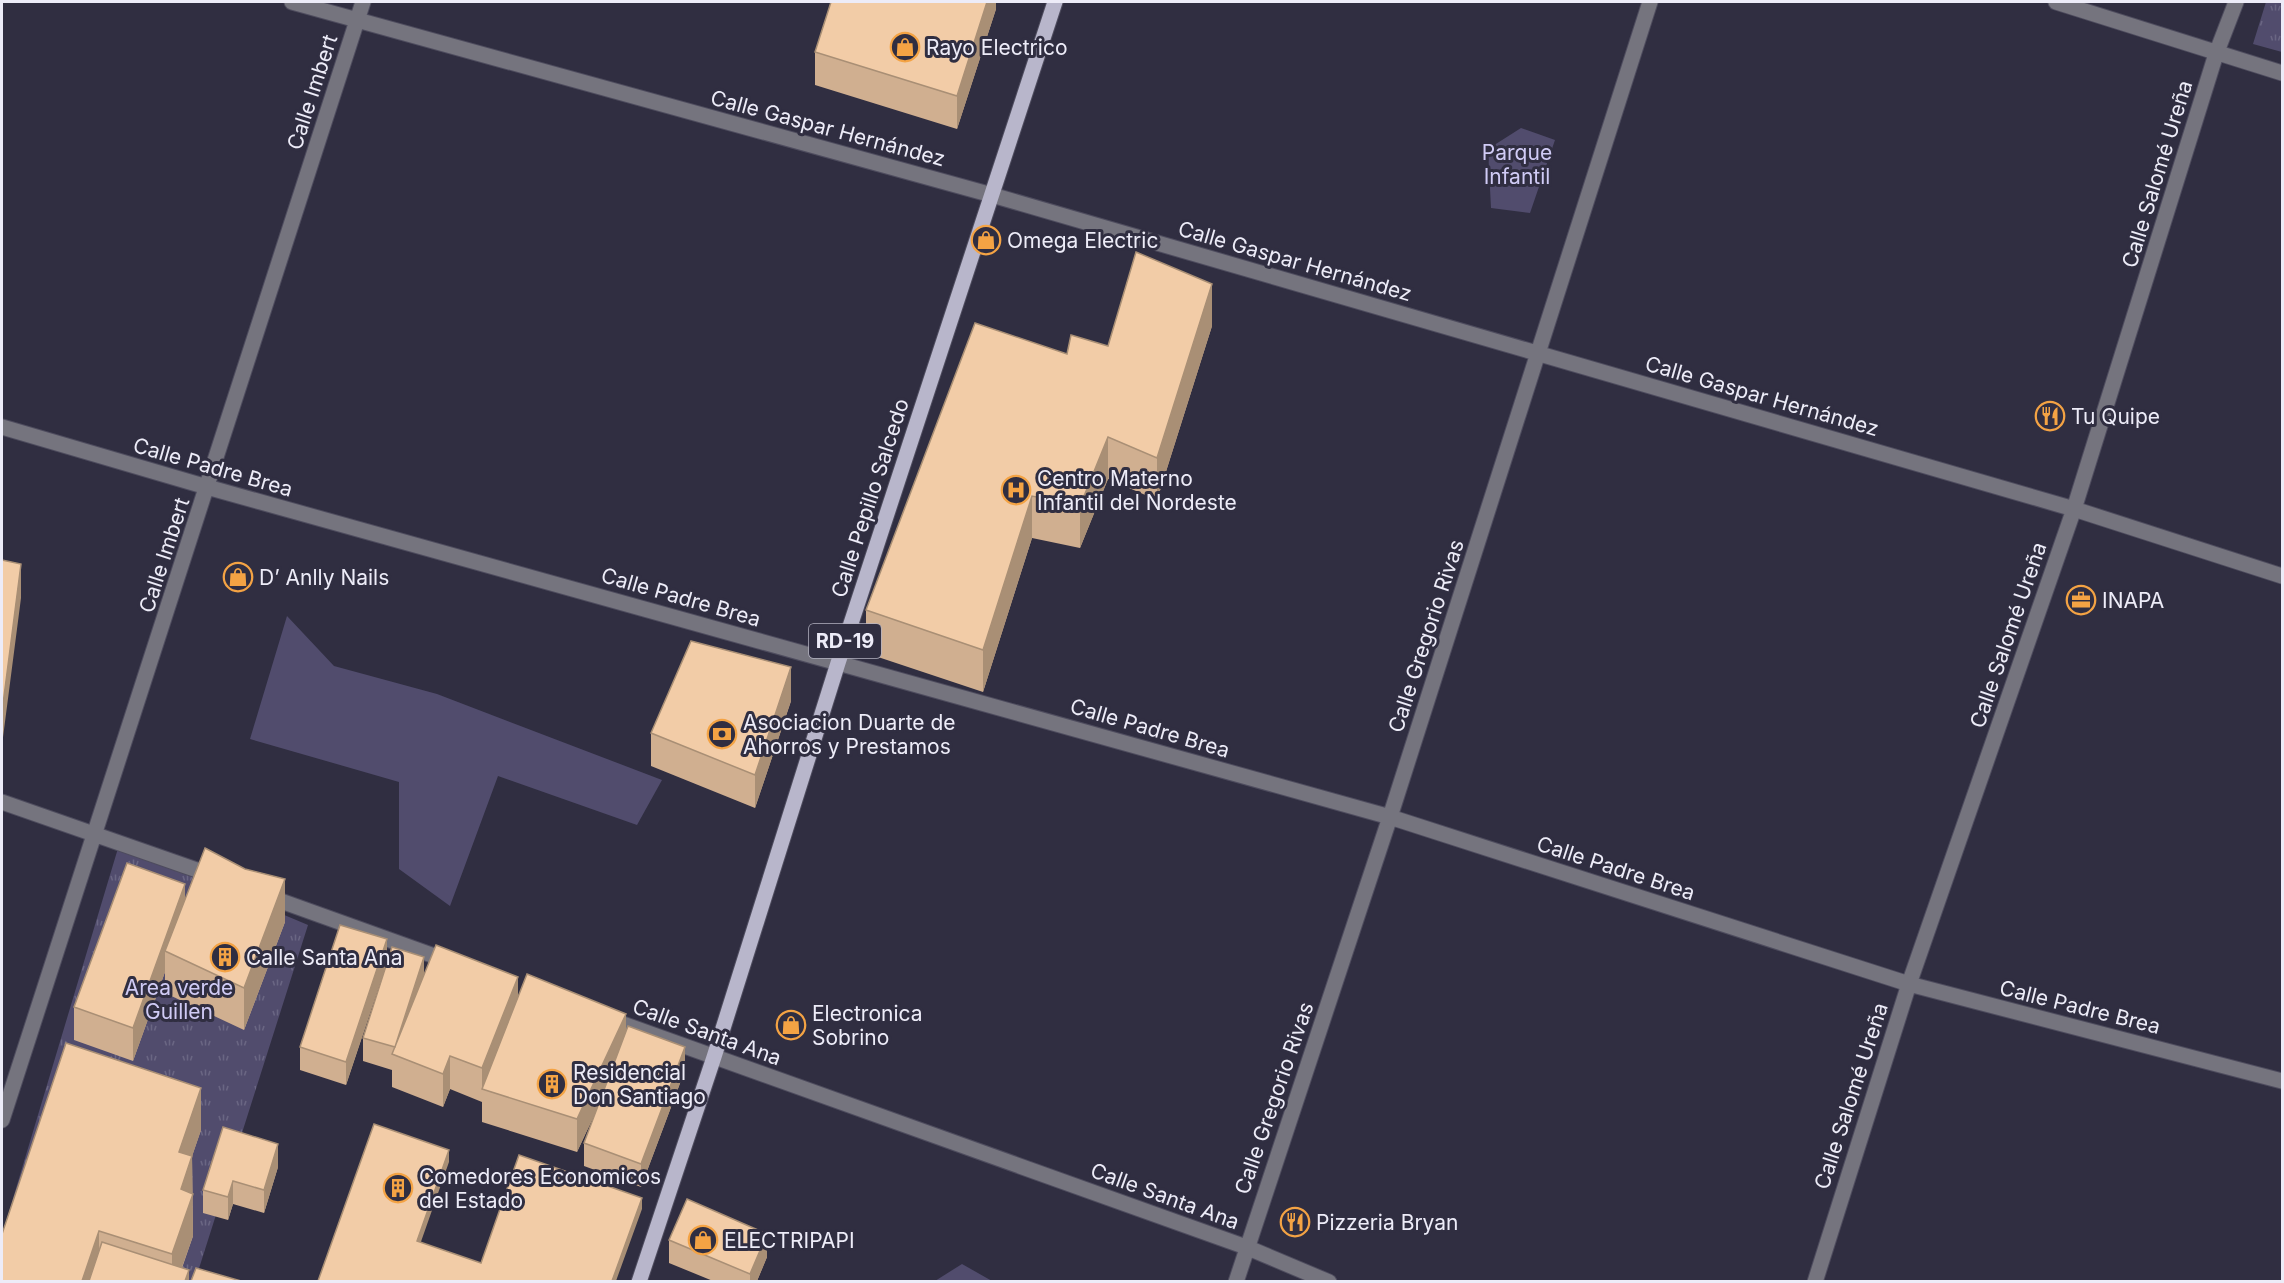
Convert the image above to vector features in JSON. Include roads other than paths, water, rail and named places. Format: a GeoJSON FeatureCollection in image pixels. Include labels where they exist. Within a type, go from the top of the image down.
{"type":"FeatureCollection","features":[{"type":"Feature","properties":{"kind":"main road","name":"Calle Pepillo Salcedo"},"geometry":{"type":"LineString","coordinates":[[639,1281],[714,1057],[838,663],[1055,2]]}},
{"type":"Feature","properties":{"kind":"street","name":"Calle Gaspar Hernández"},"geometry":{"type":"LineString","coordinates":[[292,2],[993,195],[2074,509],[2283,576]]}},
{"type":"Feature","properties":{"kind":"street","name":"Calle Imbert"},"geometry":{"type":"LineString","coordinates":[[2,1120],[363,2]]}},
{"type":"Feature","properties":{"kind":"street","name":"Calle Gregorio Rivas"},"geometry":{"type":"LineString","coordinates":[[1236,1281],[1390,817],[1650,2]]}},
{"type":"Feature","properties":{"kind":"street"},"geometry":{"type":"LineString","coordinates":[[2056,2],[2216,54],[2283,73]]}},
{"type":"Feature","properties":{"kind":"street","name":"Calle Salomé Ureña"},"geometry":{"type":"LineString","coordinates":[[1815,1281],[1909,984],[2074,509],[2216,54],[2236,2]]}},
{"type":"Feature","properties":{"kind":"street","name":"Calle Padre Brea"},"geometry":{"type":"LineString","coordinates":[[2,427],[207,487],[1390,817],[1909,984],[2283,1081]]}},
{"type":"Feature","properties":{"kind":"street"},"geometry":{"type":"LineString","coordinates":[[2,802],[230,882]]}},
{"type":"Feature","properties":{"kind":"street"},"geometry":{"type":"LineString","coordinates":[[253,890],[467,968]]}},
{"type":"Feature","properties":{"kind":"street","name":"Calle Santa Ana"},"geometry":{"type":"LineString","coordinates":[[590,1012],[1246,1247],[1329,1281]]}},
{"type":"Feature","properties":{"kind":"place","name":"Rayo Electrico"},"geometry":{"type":"Point","coordinates":[905,47]}},
{"type":"Feature","properties":{"kind":"place","name":"Omega Electric"},"geometry":{"type":"Point","coordinates":[986,240]}},
{"type":"Feature","properties":{"kind":"place","name":"Tu Quipe"},"geometry":{"type":"Point","coordinates":[2050,416]}},
{"type":"Feature","properties":{"kind":"place","name":"Centro Materno Infantil del Nordeste"},"geometry":{"type":"Point","coordinates":[1016,490]}},
{"type":"Feature","properties":{"kind":"place","name":"D’ Anlly Nails"},"geometry":{"type":"Point","coordinates":[238,577]}},
{"type":"Feature","properties":{"kind":"place","name":"INAPA"},"geometry":{"type":"Point","coordinates":[2081,600]}},
{"type":"Feature","properties":{"kind":"place","name":"Asociacion Duarte de Ahorros y Prestamos"},"geometry":{"type":"Point","coordinates":[722,734]}},
{"type":"Feature","properties":{"kind":"place","name":"Calle Santa Ana"},"geometry":{"type":"Point","coordinates":[225,957]}},
{"type":"Feature","properties":{"kind":"place","name":"Electronica Sobrino"},"geometry":{"type":"Point","coordinates":[791,1025]}},
{"type":"Feature","properties":{"kind":"place","name":"Residencial Don Santiago"},"geometry":{"type":"Point","coordinates":[552,1084]}},
{"type":"Feature","properties":{"kind":"place","name":"Comedores Economicos del Estado"},"geometry":{"type":"Point","coordinates":[398,1188]}},
{"type":"Feature","properties":{"kind":"place","name":"Pizzeria Bryan"},"geometry":{"type":"Point","coordinates":[1295,1222]}},
{"type":"Feature","properties":{"kind":"place","name":"ELECTRIPAPI"},"geometry":{"type":"Point","coordinates":[703,1240]}},
{"type":"Feature","properties":{"kind":"park label","name":"Parque Infantil"},"geometry":{"type":"Point","coordinates":[1517,164]}},
{"type":"Feature","properties":{"kind":"park label","name":"Area verde Guillen"},"geometry":{"type":"Point","coordinates":[179,999]}}]}
